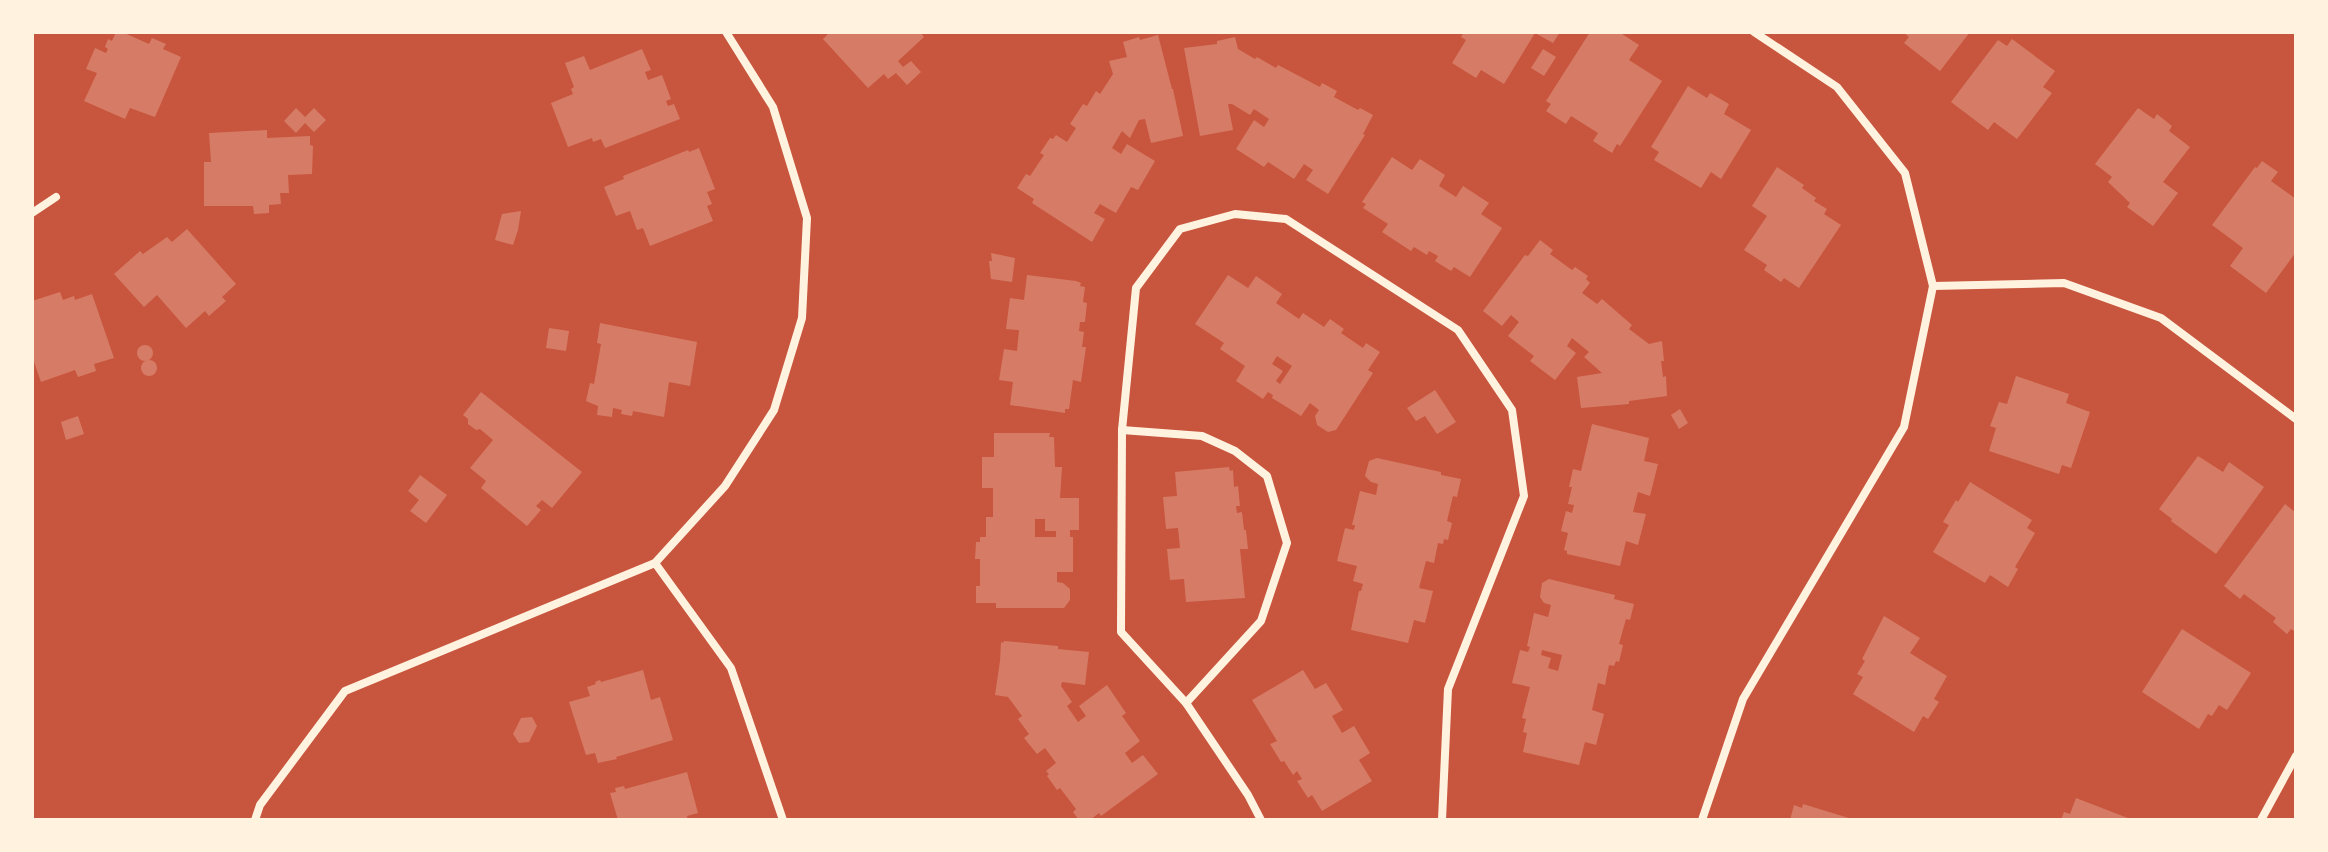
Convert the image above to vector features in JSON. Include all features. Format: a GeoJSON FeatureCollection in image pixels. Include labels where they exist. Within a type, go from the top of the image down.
{"type":"FeatureCollection","features":[{"type":"Feature","properties":{"kind":"street"},"geometry":{"type":"LineString","coordinates":[[255,820],[260,805],[345,691],[655,563],[725,486],[774,410],[802,318],[807,218],[773,107],[726,32]]}},
{"type":"Feature","properties":{"kind":"street"},"geometry":{"type":"LineString","coordinates":[[1702,820],[1743,699],[1904,427],[1933,286],[1905,173],[1837,87],[1754,32]]}},
{"type":"Feature","properties":{"kind":"street"},"geometry":{"type":"LineString","coordinates":[[32,213],[56,197]]}},
{"type":"Feature","properties":{"kind":"street"},"geometry":{"type":"LineString","coordinates":[[1261,820],[1248,795],[1186,703],[1121,632],[1122,430],[1136,288],[1180,229],[1235,214],[1286,219],[1458,330],[1512,410],[1524,496],[1448,689],[1442,820]]}},
{"type":"Feature","properties":{"kind":"street"},"geometry":{"type":"LineString","coordinates":[[1933,286],[2064,283],[2161,318],[2296,419]]}},
{"type":"Feature","properties":{"kind":"street"},"geometry":{"type":"LineString","coordinates":[[1122,430],[1202,436],[1235,451],[1267,476],[1287,543],[1261,621],[1186,703]]}},
{"type":"Feature","properties":{"kind":"street"},"geometry":{"type":"LineString","coordinates":[[655,563],[731,668],[783,820]]}},
{"type":"Feature","properties":{"kind":"street"},"geometry":{"type":"LineString","coordinates":[[2261,820],[2296,756]]}},
{"type":"Feature","properties":{"kind":"building"},"geometry":{"type":"Polygon","coordinates":[[[116,32],[149,44],[152,38],[166,44],[163,49],[181,57],[155,117],[130,108],[125,119],[84,101],[97,73],[86,69],[95,48],[106,53],[108,39],[112,41],[116,32]]]}},
{"type":"Feature","properties":{"kind":"building"},"geometry":{"type":"Polygon","coordinates":[[[830,32],[920,32],[924,37],[898,61],[903,67],[911,61],[921,72],[907,85],[896,73],[888,79],[884,74],[868,88],[823,39],[830,32]]]}},
{"type":"Feature","properties":{"kind":"building"},"geometry":{"type":"Polygon","coordinates":[[[1464,32],[1560,32],[1553,43],[1535,33],[1504,84],[1481,70],[1476,78],[1452,63],[1466,40],[1461,37],[1464,32]]]}},
{"type":"Feature","properties":{"kind":"building"},"geometry":{"type":"Polygon","coordinates":[[[1590,32],[1619,32],[1639,45],[1629,60],[1662,81],[1620,146],[1617,144],[1612,153],[1593,141],[1598,133],[1571,116],[1566,124],[1546,111],[1551,104],[1546,101],[1590,32]]]}},
{"type":"Feature","properties":{"kind":"building"},"geometry":{"type":"Polygon","coordinates":[[[1903,32],[1970,32],[1940,71],[1904,43],[1909,37],[1903,32]]]}},
{"type":"Feature","properties":{"kind":"building"},"geometry":{"type":"Polygon","coordinates":[[[1158,35],[1183,136],[1151,143],[1145,119],[1139,120],[1130,138],[1122,131],[1112,148],[1121,154],[1127,144],[1155,161],[1138,190],[1131,187],[1116,213],[1100,204],[1094,213],[1105,219],[1092,242],[1032,203],[1034,199],[1017,188],[1026,174],[1030,176],[1044,155],[1040,153],[1050,138],[1056,135],[1067,142],[1076,128],[1070,124],[1083,104],[1087,106],[1096,91],[1100,94],[1113,74],[1109,61],[1127,57],[1123,42],[1158,35]]]}},
{"type":"Feature","properties":{"kind":"building"},"geometry":{"type":"Polygon","coordinates":[[[1235,37],[1238,49],[1255,59],[1257,57],[1276,68],[1278,65],[1320,87],[1322,83],[1337,91],[1334,97],[1373,115],[1365,135],[1328,194],[1306,180],[1313,170],[1304,164],[1294,179],[1268,162],[1264,167],[1236,149],[1254,120],[1264,127],[1269,119],[1254,109],[1250,115],[1228,104],[1233,130],[1200,136],[1184,48],[1217,44],[1217,41],[1235,37]]]}},
{"type":"Feature","properties":{"kind":"building"},"geometry":{"type":"Polygon","coordinates":[[[2012,39],[2055,71],[2043,87],[2052,93],[2017,139],[1994,122],[1988,130],[1951,102],[1998,40],[2007,46],[2012,39]]]}},
{"type":"Feature","properties":{"kind":"building"},"geometry":{"type":"Polygon","coordinates":[[[642,49],[651,70],[645,72],[648,80],[662,75],[671,99],[666,101],[668,106],[674,104],[680,119],[605,148],[601,139],[593,142],[592,138],[568,147],[551,103],[573,94],[571,89],[574,87],[565,63],[584,56],[590,70],[642,49]]]}},
{"type":"Feature","properties":{"kind":"building"},"geometry":{"type":"Polygon","coordinates":[[[1543,49],[1556,57],[1544,76],[1531,68],[1543,49]]]}},
{"type":"Feature","properties":{"kind":"building"},"geometry":{"type":"Polygon","coordinates":[[[1688,86],[1707,98],[1710,93],[1729,104],[1724,114],[1751,130],[1721,179],[1711,172],[1701,188],[1654,160],[1659,152],[1651,147],[1688,86]]]}},
{"type":"Feature","properties":{"kind":"building"},"geometry":{"type":"Polygon","coordinates":[[[296,108],[305,117],[314,108],[326,120],[314,132],[305,123],[296,133],[284,121],[296,108]]]}},
{"type":"Feature","properties":{"kind":"building"},"geometry":{"type":"Polygon","coordinates":[[[2138,108],[2154,119],[2157,114],[2172,126],[2169,131],[2190,147],[2163,182],[2178,193],[2153,226],[2127,207],[2130,203],[2108,182],[2112,177],[2095,164],[2138,108]]]}},
{"type":"Feature","properties":{"kind":"building"},"geometry":{"type":"Polygon","coordinates":[[[267,130],[267,138],[310,136],[310,145],[313,146],[312,174],[288,175],[289,193],[280,193],[281,204],[269,205],[269,213],[254,214],[253,206],[204,206],[204,162],[211,162],[209,133],[267,130]]]}},
{"type":"Feature","properties":{"kind":"building"},"geometry":{"type":"Polygon","coordinates":[[[699,148],[715,189],[707,192],[712,204],[707,206],[713,221],[650,246],[643,228],[637,230],[630,211],[616,216],[604,187],[624,179],[623,176],[699,148]]]}},
{"type":"Feature","properties":{"kind":"building"},"geometry":{"type":"Polygon","coordinates":[[[1392,157],[1412,170],[1420,159],[1445,175],[1439,186],[1456,197],[1463,186],[1489,203],[1481,214],[1502,228],[1470,277],[1454,267],[1451,271],[1435,261],[1438,256],[1429,251],[1427,255],[1414,247],[1411,251],[1382,232],[1388,224],[1363,208],[1366,204],[1362,202],[1392,157]]]}},
{"type":"Feature","properties":{"kind":"building"},"geometry":{"type":"Polygon","coordinates":[[[2262,161],[2278,172],[2271,181],[2296,199],[2296,252],[2266,293],[2230,266],[2243,248],[2212,225],[2262,161]]]}},
{"type":"Feature","properties":{"kind":"building"},"geometry":{"type":"Polygon","coordinates":[[[1777,167],[1804,185],[1802,188],[1816,198],[1814,201],[1827,209],[1824,214],[1841,225],[1799,288],[1784,278],[1781,282],[1764,270],[1767,265],[1744,250],[1767,216],[1752,206],[1777,167]]]}},
{"type":"Feature","properties":{"kind":"building"},"geometry":{"type":"Polygon","coordinates":[[[521,211],[513,245],[495,240],[502,214],[521,211]]]}},
{"type":"Feature","properties":{"kind":"building"},"geometry":{"type":"Polygon","coordinates":[[[187,229],[236,284],[222,297],[226,301],[209,316],[205,311],[186,328],[157,295],[144,307],[114,274],[140,251],[143,254],[167,237],[172,242],[187,229]]]}},
{"type":"Feature","properties":{"kind":"building"},"geometry":{"type":"Polygon","coordinates":[[[1540,240],[1553,250],[1550,254],[1572,270],[1575,267],[1588,276],[1586,279],[1590,283],[1582,293],[1597,304],[1602,299],[1632,325],[1629,329],[1649,344],[1662,341],[1664,361],[1661,361],[1667,396],[1629,401],[1629,404],[1581,408],[1577,377],[1602,373],[1584,357],[1589,352],[1572,338],[1567,346],[1576,353],[1555,380],[1530,361],[1534,356],[1508,336],[1519,322],[1511,315],[1502,326],[1483,311],[1540,240]]]}},
{"type":"Feature","properties":{"kind":"building"},"geometry":{"type":"Polygon","coordinates":[[[991,253],[1015,258],[1012,282],[991,279],[991,253]]]}},
{"type":"Feature","properties":{"kind":"building"},"geometry":{"type":"Polygon","coordinates":[[[1027,275],[1076,281],[1085,287],[1085,322],[1080,322],[1079,331],[1084,332],[1082,347],[1086,347],[1081,382],[1073,380],[1069,409],[1065,409],[1065,413],[1010,405],[1013,382],[999,380],[1004,349],[1017,351],[1019,330],[1006,329],[1010,298],[1024,300],[1027,275]]]}},
{"type":"Feature","properties":{"kind":"building"},"geometry":{"type":"Polygon","coordinates":[[[1228,275],[1248,288],[1256,276],[1282,294],[1276,303],[1299,319],[1303,313],[1324,327],[1330,319],[1344,329],[1341,333],[1363,348],[1366,343],[1380,352],[1368,370],[1373,373],[1336,430],[1328,432],[1317,425],[1315,416],[1319,410],[1310,403],[1301,416],[1272,398],[1273,395],[1268,392],[1263,399],[1236,381],[1245,366],[1220,349],[1224,343],[1195,324],[1228,275]],[[1277,356],[1272,364],[1283,371],[1276,381],[1280,384],[1292,366],[1277,356]]]}},
{"type":"Feature","properties":{"kind":"building"},"geometry":{"type":"Polygon","coordinates":[[[60,292],[63,300],[74,296],[75,300],[92,294],[114,358],[94,364],[96,371],[78,377],[75,370],[41,382],[32,356],[32,301],[60,292]]]}},
{"type":"Feature","properties":{"kind":"building"},"geometry":{"type":"Polygon","coordinates":[[[600,323],[697,342],[690,386],[669,382],[664,417],[633,411],[632,416],[621,414],[622,410],[613,408],[612,417],[597,415],[598,406],[586,401],[590,383],[594,384],[601,344],[597,343],[600,323]]]}},
{"type":"Feature","properties":{"kind":"building"},"geometry":{"type":"Polygon","coordinates":[[[549,328],[569,331],[566,351],[546,348],[549,328]]]}},
{"type":"Feature","properties":{"kind":"building"},"geometry":{"type":"Polygon","coordinates":[[[145,345],[153,353],[145,361],[137,353],[145,345]]]}},
{"type":"Feature","properties":{"kind":"building"},"geometry":{"type":"Polygon","coordinates":[[[149,360],[157,368],[149,376],[141,368],[149,360]]]}},
{"type":"Feature","properties":{"kind":"building"},"geometry":{"type":"Polygon","coordinates":[[[2016,376],[2069,394],[2066,403],[2090,412],[2071,468],[2062,465],[2059,474],[1989,451],[1996,428],[1990,426],[1999,402],[2007,404],[2016,376]]]}},
{"type":"Feature","properties":{"kind":"building"},"geometry":{"type":"Polygon","coordinates":[[[1435,390],[1456,422],[1437,434],[1425,416],[1416,421],[1407,408],[1435,390]]]}},
{"type":"Feature","properties":{"kind":"building"},"geometry":{"type":"Polygon","coordinates":[[[481,392],[582,472],[552,508],[542,500],[536,506],[541,510],[527,526],[481,488],[486,481],[470,468],[493,440],[468,424],[468,419],[463,415],[481,392]]]}},
{"type":"Feature","properties":{"kind":"building"},"geometry":{"type":"Polygon","coordinates":[[[1680,409],[1688,423],[1679,429],[1671,415],[1680,409]]]}},
{"type":"Feature","properties":{"kind":"building"},"geometry":{"type":"Polygon","coordinates":[[[78,416],[84,434],[66,440],[61,422],[78,416]]]}},
{"type":"Feature","properties":{"kind":"building"},"geometry":{"type":"Polygon","coordinates":[[[1592,424],[1649,438],[1644,461],[1658,464],[1650,496],[1638,492],[1633,512],[1646,514],[1638,545],[1626,541],[1620,566],[1567,554],[1564,550],[1568,533],[1561,531],[1566,511],[1572,513],[1574,505],[1568,504],[1573,469],[1581,471],[1592,424]]]}},
{"type":"Feature","properties":{"kind":"building"},"geometry":{"type":"Polygon","coordinates":[[[994,433],[1050,433],[1049,437],[1054,437],[1055,467],[1062,467],[1060,498],[1079,498],[1079,530],[1070,530],[1070,537],[1073,537],[1073,572],[1057,572],[1057,582],[1070,589],[1070,600],[1064,608],[996,608],[996,603],[976,603],[976,586],[980,586],[980,559],[975,559],[976,542],[980,542],[980,537],[986,537],[986,517],[993,517],[993,488],[982,488],[982,457],[994,457],[994,433]],[[1035,519],[1035,537],[1056,537],[1056,531],[1045,531],[1045,519],[1035,519]]]}},
{"type":"Feature","properties":{"kind":"building"},"geometry":{"type":"Polygon","coordinates":[[[2198,456],[2223,472],[2229,462],[2264,487],[2216,554],[2159,509],[2198,456]]]}},
{"type":"Feature","properties":{"kind":"building"},"geometry":{"type":"Polygon","coordinates":[[[1377,458],[1461,479],[1447,521],[1452,523],[1448,540],[1438,543],[1434,563],[1426,561],[1419,588],[1433,591],[1425,623],[1414,620],[1408,643],[1351,630],[1363,584],[1353,581],[1357,566],[1337,561],[1345,528],[1354,530],[1355,525],[1352,525],[1360,491],[1376,495],[1378,484],[1365,476],[1369,461],[1377,458]]]}},
{"type":"Feature","properties":{"kind":"building"},"geometry":{"type":"Polygon","coordinates":[[[1229,467],[1230,471],[1233,470],[1234,487],[1238,486],[1240,506],[1236,506],[1237,513],[1242,512],[1246,530],[1248,549],[1240,549],[1245,598],[1186,602],[1184,579],[1170,580],[1167,549],[1180,548],[1178,528],[1166,529],[1163,497],[1177,496],[1175,472],[1229,467]]]}},
{"type":"Feature","properties":{"kind":"building"},"geometry":{"type":"Polygon","coordinates":[[[420,475],[447,495],[426,523],[410,511],[419,500],[408,491],[420,475]]]}},
{"type":"Feature","properties":{"kind":"building"},"geometry":{"type":"Polygon","coordinates":[[[1970,482],[2032,520],[2027,528],[2035,533],[2015,567],[2018,569],[2008,587],[1990,575],[1985,583],[1933,552],[1949,525],[1943,522],[1970,482]]]}},
{"type":"Feature","properties":{"kind":"building"},"geometry":{"type":"Polygon","coordinates":[[[2285,504],[2296,513],[2296,629],[2291,629],[2287,634],[2273,622],[2276,618],[2244,594],[2240,599],[2224,586],[2285,504]]]}},
{"type":"Feature","properties":{"kind":"building"},"geometry":{"type":"Polygon","coordinates":[[[1549,579],[1615,595],[1614,599],[1634,604],[1619,644],[1623,645],[1619,662],[1609,665],[1605,685],[1598,683],[1592,710],[1604,714],[1596,745],[1585,742],[1579,765],[1523,752],[1527,733],[1523,732],[1526,719],[1522,718],[1530,687],[1512,683],[1520,650],[1528,652],[1530,647],[1527,646],[1534,613],[1548,617],[1551,605],[1544,603],[1540,597],[1542,583],[1549,579]],[[1542,650],[1541,655],[1551,658],[1548,668],[1558,671],[1562,655],[1542,650]]]}},
{"type":"Feature","properties":{"kind":"building"},"geometry":{"type":"Polygon","coordinates":[[[1884,616],[1920,638],[1910,653],[1947,676],[1934,699],[1939,702],[1928,719],[1923,716],[1914,732],[1853,694],[1863,677],[1857,674],[1865,661],[1862,659],[1884,616]]]}},
{"type":"Feature","properties":{"kind":"building"},"geometry":{"type":"Polygon","coordinates":[[[2182,629],[2251,673],[2227,710],[2219,705],[2212,716],[2208,714],[2199,729],[2142,692],[2182,629]]]}},
{"type":"Feature","properties":{"kind":"building"},"geometry":{"type":"Polygon","coordinates":[[[1001,642],[1089,652],[1085,685],[1062,682],[1061,686],[1072,702],[1067,706],[1078,722],[1086,716],[1079,706],[1107,685],[1126,713],[1122,716],[1140,741],[1125,753],[1132,763],[1143,755],[1158,774],[1101,816],[1099,813],[1090,820],[1079,820],[1073,812],[1076,809],[1047,776],[1046,771],[1056,763],[1045,748],[1037,754],[1024,738],[1029,734],[1018,719],[1022,716],[1008,697],[995,695],[1001,642]]]}},
{"type":"Feature","properties":{"kind":"building"},"geometry":{"type":"Polygon","coordinates":[[[643,670],[651,700],[660,697],[673,740],[598,763],[595,753],[586,755],[569,702],[590,696],[587,687],[595,682],[643,670]]]}},
{"type":"Feature","properties":{"kind":"building"},"geometry":{"type":"Polygon","coordinates":[[[1303,670],[1315,689],[1326,683],[1343,710],[1332,716],[1342,733],[1354,726],[1370,753],[1359,760],[1372,781],[1322,811],[1312,795],[1308,798],[1297,781],[1302,779],[1297,771],[1293,775],[1284,761],[1281,762],[1270,744],[1277,741],[1252,700],[1303,670]]]}},
{"type":"Feature","properties":{"kind":"building"},"geometry":{"type":"Polygon","coordinates":[[[532,717],[537,726],[529,742],[519,743],[513,734],[521,718],[532,717]]]}},
{"type":"Feature","properties":{"kind":"building"},"geometry":{"type":"Polygon","coordinates":[[[687,772],[698,813],[687,816],[688,820],[618,820],[610,793],[616,792],[615,788],[624,786],[625,789],[687,772]]]}},
{"type":"Feature","properties":{"kind":"building"},"geometry":{"type":"Polygon","coordinates":[[[2076,798],[2133,820],[2061,820],[2064,812],[2070,814],[2076,798]]]}},
{"type":"Feature","properties":{"kind":"building"},"geometry":{"type":"Polygon","coordinates":[[[1803,804],[1852,819],[1790,820],[1794,805],[1802,808],[1803,804]]]}}]}
